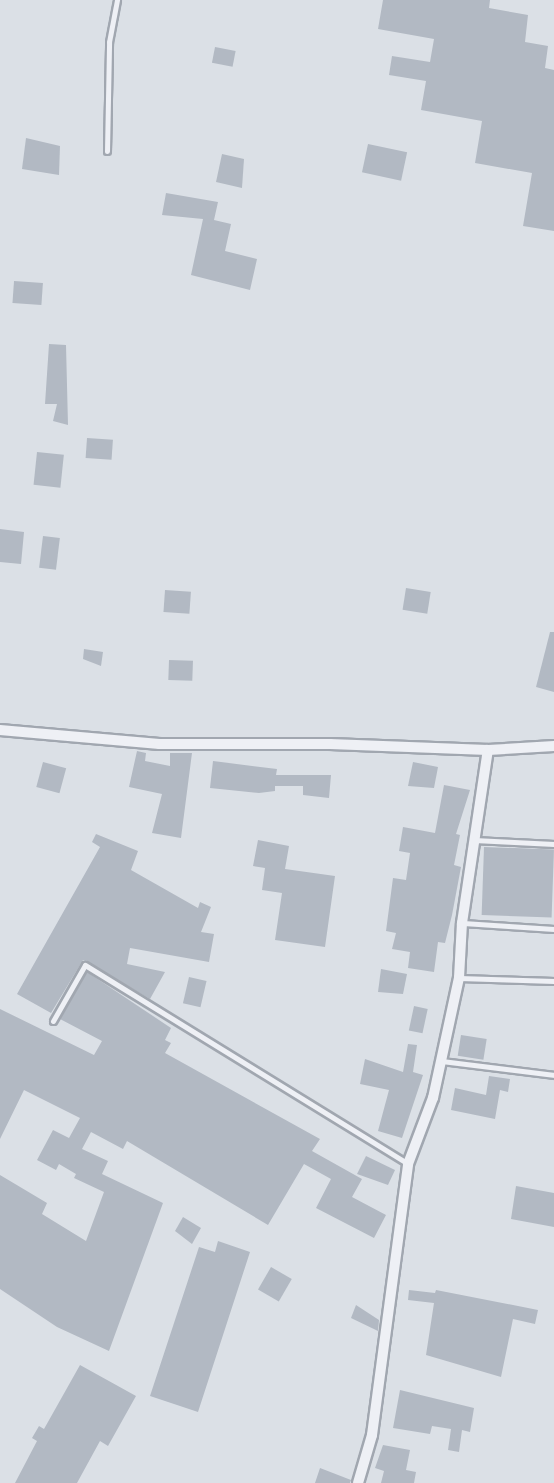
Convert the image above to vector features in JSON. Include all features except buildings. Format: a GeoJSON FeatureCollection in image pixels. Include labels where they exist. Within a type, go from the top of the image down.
{"type":"FeatureCollection","features":[{"type":"Feature","properties":{"kind":"street"},"geometry":{"type":"LineString","coordinates":[[0,730],[159,744],[330,744],[488,750],[554,746]]}},
{"type":"Feature","properties":{"kind":"street"},"geometry":{"type":"LineString","coordinates":[[358,1483],[372,1435],[408,1164],[433,1098],[459,978],[462,923],[488,750]]}},
{"type":"Feature","properties":{"kind":"lane"},"geometry":{"type":"LineString","coordinates":[[107,150],[109,42],[117,0]]}},
{"type":"Feature","properties":{"kind":"lane"},"geometry":{"type":"LineString","coordinates":[[474,840],[554,844]]}},
{"type":"Feature","properties":{"kind":"lane"},"geometry":{"type":"LineString","coordinates":[[462,923],[554,929]]}},
{"type":"Feature","properties":{"kind":"lane"},"geometry":{"type":"LineString","coordinates":[[53,1021],[85,965],[408,1164]]}},
{"type":"Feature","properties":{"kind":"lane"},"geometry":{"type":"LineString","coordinates":[[459,978],[554,981]]}},
{"type":"Feature","properties":{"kind":"lane"},"geometry":{"type":"LineString","coordinates":[[439,1061],[554,1075]]}}]}
